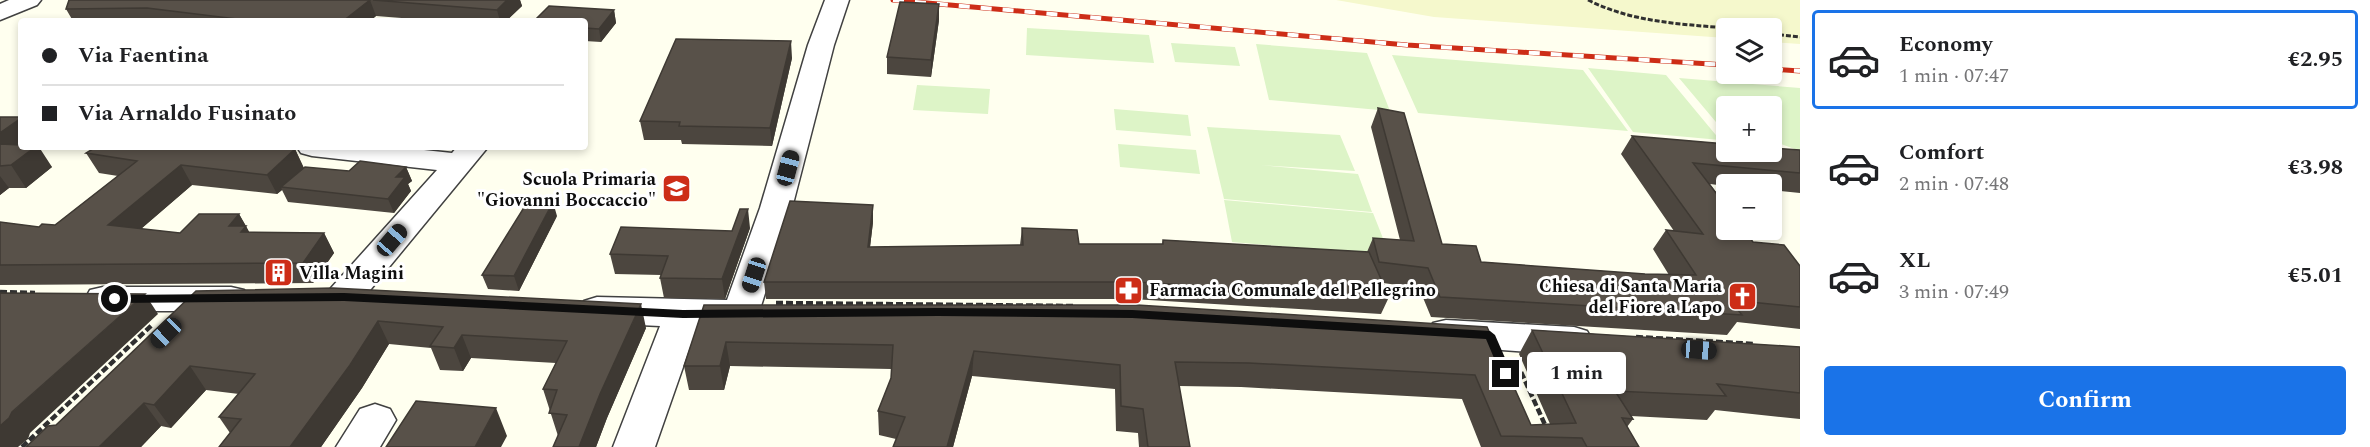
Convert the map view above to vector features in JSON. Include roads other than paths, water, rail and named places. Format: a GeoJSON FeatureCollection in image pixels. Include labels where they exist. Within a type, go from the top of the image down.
{"type":"FeatureCollection","features":[{"type":"Feature","properties":{"kind":"street"},"geometry":{"type":"LineString","coordinates":[[0,13],[29,0]]}},
{"type":"Feature","properties":{"kind":"street"},"geometry":{"type":"LineString","coordinates":[[564,309],[683,314],[755,308],[776,208],[837,0]]}},
{"type":"Feature","properties":{"kind":"street"},"geometry":{"type":"LineString","coordinates":[[370,150],[466,155]]}},
{"type":"Feature","properties":{"kind":"street"},"geometry":{"type":"LineString","coordinates":[[390,300],[327,297],[466,155]]}},
{"type":"Feature","properties":{"kind":"street"},"geometry":{"type":"LineString","coordinates":[[75,299],[264,298]]}},
{"type":"Feature","properties":{"kind":"street"},"geometry":{"type":"LineString","coordinates":[[159,328],[200,300]]}},
{"type":"Feature","properties":{"kind":"street"},"geometry":{"type":"LineString","coordinates":[[634,447],[683,314]]}},
{"type":"Feature","properties":{"kind":"street"},"geometry":{"type":"LineString","coordinates":[[1418,331],[1503,356],[1614,340]]}},
{"type":"Feature","properties":{"kind":"railway"},"geometry":{"type":"LineString","coordinates":[[893,0],[1407,45],[1716,64]]}},
{"type":"Feature","properties":{"kind":"railway"},"geometry":{"type":"LineString","coordinates":[[1782,70],[1800,71]]}},
{"type":"Feature","properties":{"kind":"place","name":"Scuola Primaria \"Giovanni Boccaccio\""},"geometry":{"type":"Point","coordinates":[677,189]}},
{"type":"Feature","properties":{"kind":"place","name":"Villa Magini"},"geometry":{"type":"Point","coordinates":[278,273]}},
{"type":"Feature","properties":{"kind":"place","name":"Farmacia Comunale del Pellegrino"},"geometry":{"type":"Point","coordinates":[1128,290]}},
{"type":"Feature","properties":{"kind":"place","name":"Chiesa di Santa Maria del Fiore a Lapo"},"geometry":{"type":"Point","coordinates":[1743,296]}}]}
